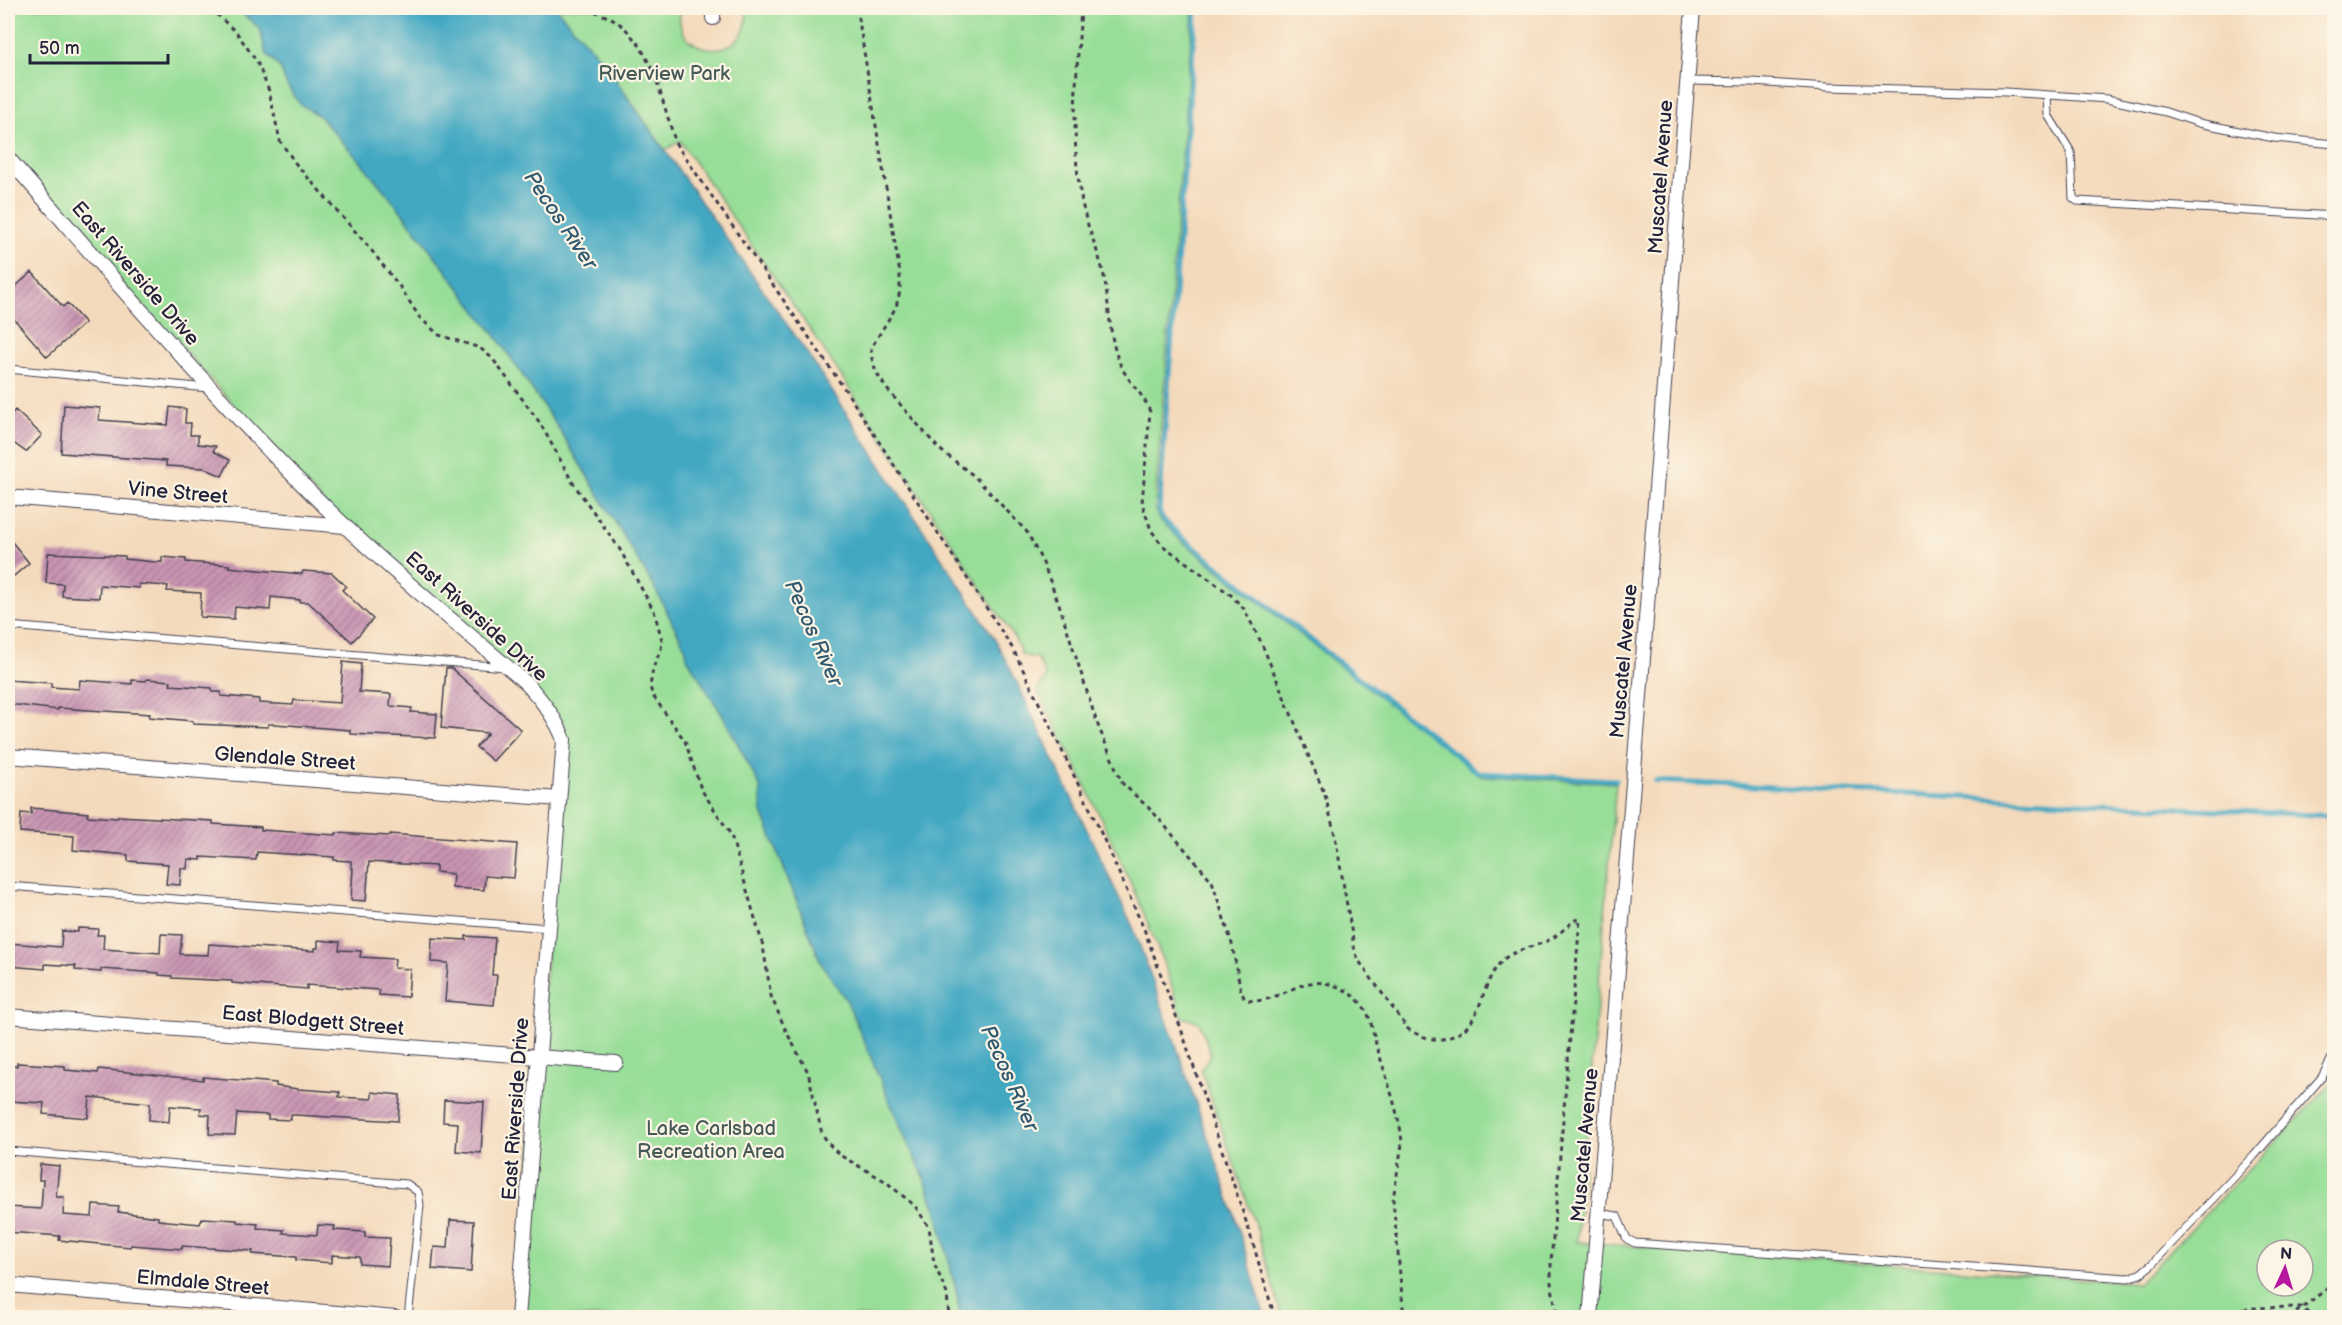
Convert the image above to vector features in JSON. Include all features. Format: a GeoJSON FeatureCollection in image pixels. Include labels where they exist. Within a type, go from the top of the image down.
{"type":"FeatureCollection","features":[{"type":"Feature","properties":{"kind":"street","name":"Muscatel Avenue"},"geometry":{"type":"LineString","coordinates":[[1590,1317],[1693,8]]}},
{"type":"Feature","properties":{"kind":"street","name":"East Riverside Drive"},"geometry":{"type":"LineString","coordinates":[[8,158],[211,388],[345,526],[508,667],[538,696],[559,727],[564,740],[519,1317]]}},
{"type":"Feature","properties":{"kind":"street","name":"Vine Street"},"geometry":{"type":"LineString","coordinates":[[8,497],[345,526]]}},
{"type":"Feature","properties":{"kind":"street","name":"Glendale Street"},"geometry":{"type":"LineString","coordinates":[[8,756],[559,799]]}},
{"type":"Feature","properties":{"kind":"street","name":"East Blodgett Street"},"geometry":{"type":"LineString","coordinates":[[8,1016],[616,1063]]}},
{"type":"Feature","properties":{"kind":"street","name":"Elmdale Street"},"geometry":{"type":"LineString","coordinates":[[8,1285],[396,1317]]}},
{"type":"Feature","properties":{"kind":"lane"},"geometry":{"type":"LineString","coordinates":[[1687,81],[2107,99],[2166,112],[2199,123],[2274,138],[2334,144]]}},
{"type":"Feature","properties":{"kind":"lane"},"geometry":{"type":"LineString","coordinates":[[2047,95],[2048,115],[2071,152],[2073,198],[2077,201],[2334,216]]}},
{"type":"Feature","properties":{"kind":"lane"},"geometry":{"type":"LineString","coordinates":[[8,369],[211,388]]}},
{"type":"Feature","properties":{"kind":"lane"},"geometry":{"type":"LineString","coordinates":[[8,626],[508,667]]}},
{"type":"Feature","properties":{"kind":"lane"},"geometry":{"type":"LineString","coordinates":[[8,886],[549,928]]}},
{"type":"Feature","properties":{"kind":"lane"},"geometry":{"type":"LineString","coordinates":[[1598,1213],[1617,1216],[1627,1239],[1635,1243],[2128,1278],[2140,1274],[2152,1264],[2254,1156],[2322,1077],[2334,1054]]}},
{"type":"Feature","properties":{"kind":"lane"},"geometry":{"type":"LineString","coordinates":[[8,1151],[407,1184],[418,1192],[420,1205],[408,1317]]}},
{"type":"Feature","properties":{"kind":"path"},"geometry":{"type":"LineString","coordinates":[[210,8],[237,33],[258,62],[270,91],[280,141],[296,164],[368,246],[400,286],[420,318],[439,335],[480,348],[501,367],[540,423],[573,483],[619,549],[654,611],[662,640],[661,649],[653,668],[650,687],[653,696],[685,741],[701,789],[730,835],[763,946],[771,996],[810,1078],[822,1134],[843,1157],[885,1181],[915,1206],[928,1227],[934,1263],[947,1294],[949,1317]]}},
{"type":"Feature","properties":{"kind":"path"},"geometry":{"type":"LineString","coordinates":[[586,8],[613,19],[624,27],[640,46],[658,82],[676,144],[848,394],[1013,649],[1097,824],[1144,929],[1181,1029],[1249,1230],[1275,1317]]}},
{"type":"Feature","properties":{"kind":"path"},"geometry":{"type":"LineString","coordinates":[[857,8],[900,274],[900,291],[896,307],[872,348],[872,359],[876,372],[886,388],[939,449],[974,476],[1027,532],[1043,562],[1059,604],[1097,723],[1122,783],[1153,812],[1212,881],[1232,944],[1241,992],[1245,999],[1253,1002],[1261,1001],[1307,983],[1331,983],[1341,988],[1365,1009],[1401,1132],[1402,1144],[1393,1199],[1404,1317]]}},
{"type":"Feature","properties":{"kind":"path"},"geometry":{"type":"LineString","coordinates":[[1081,8],[1074,130],[1075,156],[1082,205],[1103,273],[1121,366],[1145,398],[1150,412],[1142,503],[1145,517],[1162,545],[1231,595],[1244,609],[1262,642],[1324,795],[1336,844],[1352,937],[1361,964],[1408,1029],[1419,1036],[1443,1040],[1465,1031],[1472,1022],[1494,970],[1505,959],[1550,939],[1575,920],[1580,919],[1552,1240],[1551,1283],[1558,1317]]}},
{"type":"Feature","properties":{"kind":"path"},"geometry":{"type":"LineString","coordinates":[[2289,1317],[2329,1287],[2334,1279]]}},
{"type":"Feature","properties":{"kind":"path"},"geometry":{"type":"LineString","coordinates":[[2181,1317],[2255,1308],[2301,1307],[2314,1317]]}},
{"type":"Feature","properties":{"kind":"green space","name":"Lake Carlsbad Recreation Area"},"geometry":{"type":"Polygon","coordinates":[[[8,8],[236,8],[260,29],[266,53],[281,69],[286,84],[300,104],[318,115],[361,162],[498,339],[559,429],[652,583],[686,649],[688,658],[723,716],[760,786],[762,812],[821,963],[847,1001],[922,1172],[937,1212],[957,1294],[960,1317],[518,1317],[564,740],[551,714],[345,526],[8,158],[8,8]]]}},
{"type":"Feature","properties":{"kind":"green space","name":"Riverview Park"},"geometry":{"type":"Polygon","coordinates":[[[556,8],[681,8],[680,25],[687,37],[698,45],[712,48],[726,47],[737,40],[745,27],[746,8],[1193,8],[1155,507],[1157,517],[1181,541],[1480,776],[1616,783],[1577,1242],[2139,1283],[2334,1081],[2334,1317],[1282,1317],[1257,1230],[1201,1069],[1211,1054],[1199,1022],[1182,1017],[1165,966],[1134,891],[1078,770],[1037,691],[1046,676],[1037,658],[1022,655],[1015,639],[824,350],[680,141],[665,150],[603,62],[556,8]]]}},
{"type":"Feature","properties":{"kind":"water","name":"Pecos River"},"geometry":{"type":"Polygon","coordinates":[[[236,8],[556,8],[603,62],[807,353],[993,636],[1011,670],[1133,927],[1232,1207],[1265,1317],[960,1317],[957,1294],[937,1212],[922,1172],[847,1001],[821,963],[762,812],[760,786],[723,716],[687,658],[686,649],[652,583],[559,429],[498,339],[361,162],[318,115],[300,104],[286,84],[281,69],[266,53],[260,29],[236,8]]]}},
{"type":"Feature","properties":{"kind":"building"},"geometry":{"type":"Polygon","coordinates":[[[32,272],[63,307],[67,303],[85,323],[47,357],[8,312],[8,293],[32,272]]]}},
{"type":"Feature","properties":{"kind":"building"},"geometry":{"type":"Polygon","coordinates":[[[64,405],[100,408],[99,420],[168,425],[170,407],[186,409],[185,423],[191,423],[190,435],[198,435],[198,444],[216,446],[213,451],[230,460],[222,476],[204,468],[166,466],[166,461],[61,453],[64,405]]]}},
{"type":"Feature","properties":{"kind":"building"},"geometry":{"type":"Polygon","coordinates":[[[15,410],[42,435],[26,452],[8,439],[8,418],[15,410]]]}},
{"type":"Feature","properties":{"kind":"building"},"geometry":{"type":"Polygon","coordinates":[[[8,537],[29,563],[8,581],[8,537]]]}},
{"type":"Feature","properties":{"kind":"building"},"geometry":{"type":"Polygon","coordinates":[[[48,553],[125,556],[125,559],[155,562],[162,562],[162,557],[186,559],[186,562],[229,565],[229,567],[237,568],[302,574],[303,571],[332,573],[346,586],[342,590],[373,619],[352,642],[308,602],[300,602],[300,600],[271,597],[270,610],[235,607],[234,619],[200,617],[201,593],[167,591],[168,586],[139,584],[139,588],[100,585],[99,598],[62,596],[63,584],[46,583],[48,553]]]}},
{"type":"Feature","properties":{"kind":"building"},"geometry":{"type":"Polygon","coordinates":[[[343,662],[361,664],[359,692],[391,694],[390,706],[412,708],[411,712],[437,714],[435,738],[350,734],[350,730],[275,724],[268,724],[268,727],[193,724],[193,721],[149,717],[150,714],[58,708],[58,710],[8,704],[8,680],[51,683],[51,687],[79,689],[80,680],[132,684],[132,680],[146,681],[147,679],[171,681],[170,685],[212,688],[212,692],[221,692],[221,696],[259,699],[259,703],[293,705],[294,700],[340,703],[343,662]]]}},
{"type":"Feature","properties":{"kind":"building"},"geometry":{"type":"Polygon","coordinates":[[[446,668],[451,668],[521,730],[493,761],[476,747],[488,733],[441,728],[446,668]]]}},
{"type":"Feature","properties":{"kind":"building"},"geometry":{"type":"Polygon","coordinates":[[[31,808],[88,813],[87,816],[213,821],[213,824],[261,827],[261,830],[336,835],[336,833],[390,836],[390,834],[517,844],[514,878],[485,876],[484,890],[452,888],[453,874],[436,872],[436,866],[369,862],[366,901],[351,900],[353,868],[351,868],[351,861],[334,860],[334,857],[257,852],[256,860],[201,857],[201,860],[188,859],[187,869],[181,868],[180,885],[166,884],[168,864],[128,861],[128,855],[73,850],[74,836],[20,832],[21,813],[31,814],[31,808]]]}},
{"type":"Feature","properties":{"kind":"building"},"geometry":{"type":"Polygon","coordinates":[[[78,928],[98,929],[97,935],[104,935],[103,949],[160,953],[161,934],[182,935],[180,954],[208,955],[209,944],[315,951],[315,948],[318,948],[318,940],[340,942],[339,950],[361,951],[360,957],[395,959],[394,968],[410,969],[408,997],[379,995],[379,990],[307,985],[307,989],[232,983],[232,981],[172,978],[172,976],[159,975],[159,973],[101,969],[101,972],[75,970],[76,966],[45,964],[45,969],[8,966],[8,943],[61,947],[62,931],[78,932],[78,928]]]}},
{"type":"Feature","properties":{"kind":"building"},"geometry":{"type":"Polygon","coordinates":[[[466,936],[495,938],[492,975],[497,975],[494,1005],[445,1001],[448,963],[431,962],[432,938],[466,940],[466,936]]]}},
{"type":"Feature","properties":{"kind":"building"},"geometry":{"type":"Polygon","coordinates":[[[17,1063],[65,1066],[65,1070],[98,1073],[99,1069],[203,1080],[203,1077],[276,1083],[276,1086],[340,1092],[339,1097],[372,1099],[372,1092],[400,1095],[398,1121],[296,1115],[291,1115],[291,1120],[268,1119],[268,1115],[237,1113],[235,1135],[209,1134],[210,1115],[200,1114],[201,1108],[170,1106],[169,1122],[149,1120],[150,1103],[90,1097],[88,1118],[43,1114],[44,1103],[8,1101],[8,1075],[11,1076],[12,1066],[17,1066],[17,1063]]]}},
{"type":"Feature","properties":{"kind":"building"},"geometry":{"type":"Polygon","coordinates":[[[444,1100],[484,1102],[481,1153],[456,1151],[458,1123],[443,1122],[444,1100]]]}},
{"type":"Feature","properties":{"kind":"building"},"geometry":{"type":"Polygon","coordinates":[[[40,1164],[59,1166],[56,1197],[64,1197],[63,1215],[92,1217],[93,1205],[119,1207],[118,1212],[158,1217],[158,1220],[200,1224],[202,1218],[237,1220],[237,1222],[258,1224],[257,1228],[284,1230],[283,1233],[317,1235],[318,1225],[335,1226],[334,1230],[365,1232],[365,1237],[390,1238],[388,1266],[360,1264],[360,1257],[332,1255],[332,1263],[296,1260],[296,1257],[252,1254],[253,1251],[182,1246],[182,1249],[131,1245],[130,1247],[59,1240],[60,1236],[8,1232],[8,1207],[41,1209],[43,1180],[39,1180],[40,1164]]]}},
{"type":"Feature","properties":{"kind":"building"},"geometry":{"type":"Polygon","coordinates":[[[450,1220],[474,1221],[471,1272],[432,1269],[434,1247],[448,1248],[450,1220]]]}},
{"type":"Feature","properties":{"kind":"waterway"},"geometry":{"type":"LineString","coordinates":[[1196,8],[1159,510],[1161,517],[1180,536],[1479,773],[1616,780]]}},
{"type":"Feature","properties":{"kind":"waterway"},"geometry":{"type":"LineString","coordinates":[[1655,781],[2334,816]]}}]}
